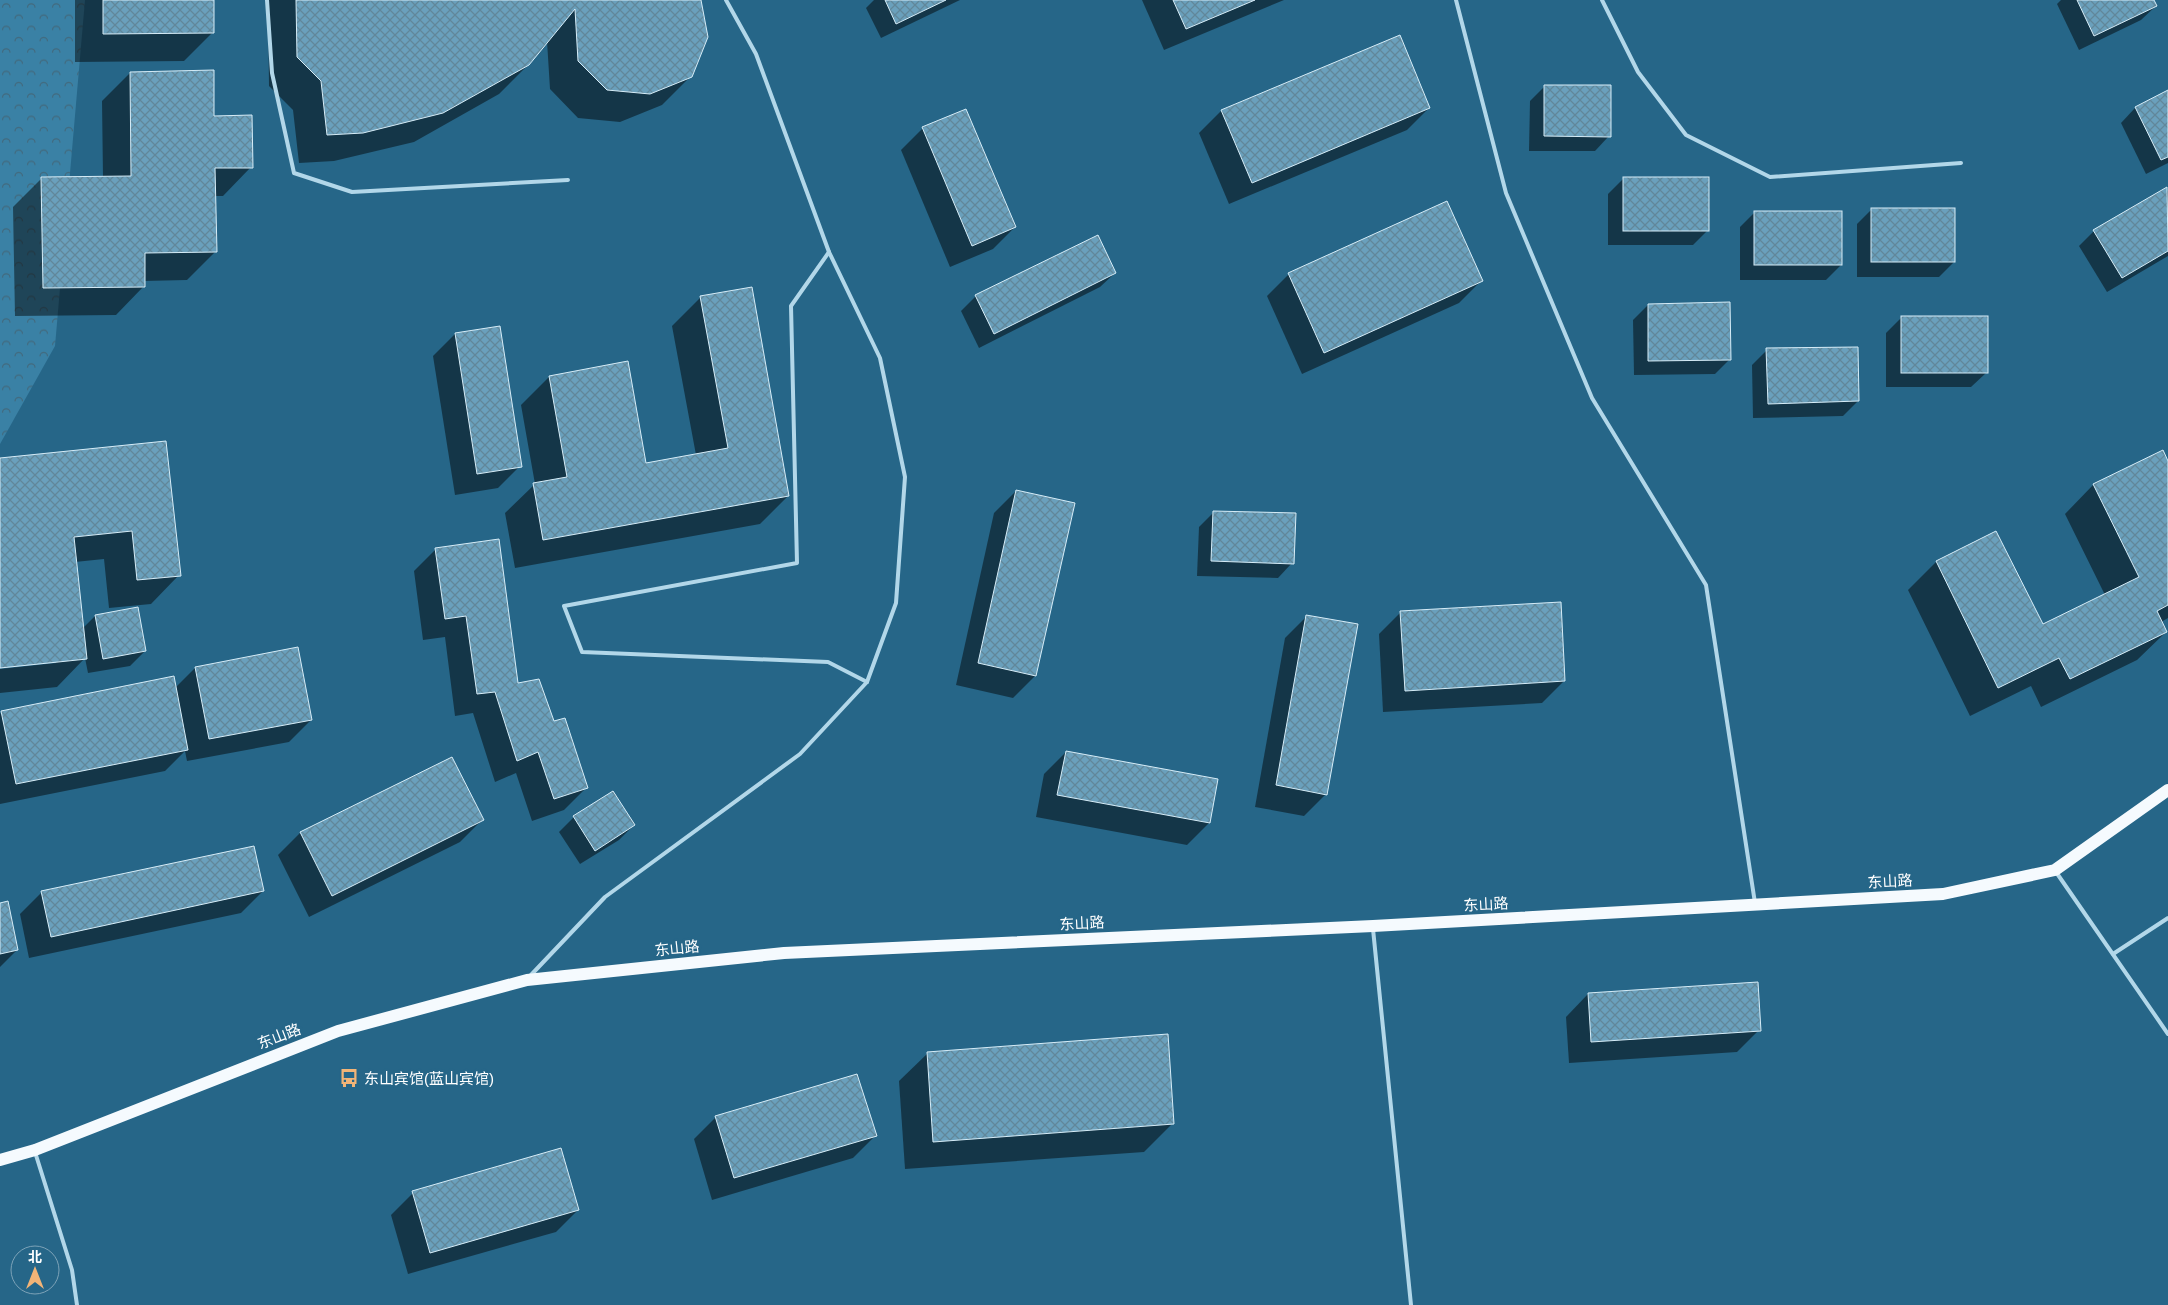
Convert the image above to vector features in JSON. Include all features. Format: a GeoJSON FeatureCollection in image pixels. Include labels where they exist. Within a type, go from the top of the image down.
{"type":"FeatureCollection","features":[{"type":"Feature","properties":{"kind":"main road","name":"东山路"},"geometry":{"type":"LineString","coordinates":[[0,1160],[35,1150],[338,1031],[527,980],[784,953],[1372,926],[1942,894],[2055,870],[2168,790]]}},
{"type":"Feature","properties":{"kind":"lane"},"geometry":{"type":"LineString","coordinates":[[267,0],[272,73],[294,172],[352,192],[568,180]]}},
{"type":"Feature","properties":{"kind":"lane"},"geometry":{"type":"LineString","coordinates":[[527,980],[605,897],[800,754],[867,682],[896,603],[906,477],[880,358],[829,252],[756,54],[726,0]]}},
{"type":"Feature","properties":{"kind":"lane"},"geometry":{"type":"LineString","coordinates":[[1456,0],[1506,193],[1592,398],[1706,585],[1756,905]]}},
{"type":"Feature","properties":{"kind":"lane"},"geometry":{"type":"LineString","coordinates":[[1602,0],[1638,72],[1686,135],[1770,177],[1961,163]]}},
{"type":"Feature","properties":{"kind":"lane"},"geometry":{"type":"LineString","coordinates":[[829,252],[791,306],[797,563],[564,606],[582,652],[828,662],[867,682]]}},
{"type":"Feature","properties":{"kind":"lane"},"geometry":{"type":"LineString","coordinates":[[2055,870],[2168,1034]]}},
{"type":"Feature","properties":{"kind":"lane"},"geometry":{"type":"LineString","coordinates":[[2113,954],[2168,918]]}},
{"type":"Feature","properties":{"kind":"lane"},"geometry":{"type":"LineString","coordinates":[[1372,926],[1411,1305]]}},
{"type":"Feature","properties":{"kind":"lane"},"geometry":{"type":"LineString","coordinates":[[35,1150],[72,1270],[77,1305]]}},
{"type":"Feature","properties":{"kind":"green space"},"geometry":{"type":"Polygon","coordinates":[[[0,0],[85,0],[55,346],[0,444],[0,0]]]}},
{"type":"Feature","properties":{"kind":"building"},"geometry":{"type":"Polygon","coordinates":[[[103,0],[214,0],[214,33],[103,34],[103,0]]]}},
{"type":"Feature","properties":{"kind":"building"},"geometry":{"type":"Polygon","coordinates":[[[296,0],[701,0],[708,37],[692,77],[650,94],[607,90],[578,61],[575,9],[529,65],[443,113],[363,133],[327,135],[321,81],[297,57],[296,0]]]}},
{"type":"Feature","properties":{"kind":"building"},"geometry":{"type":"Polygon","coordinates":[[[885,0],[946,0],[896,24],[885,0]]]}},
{"type":"Feature","properties":{"kind":"building"},"geometry":{"type":"Polygon","coordinates":[[[1173,0],[1255,0],[1186,29],[1173,0]]]}},
{"type":"Feature","properties":{"kind":"building"},"geometry":{"type":"Polygon","coordinates":[[[2077,0],[2154,0],[2157,6],[2094,36],[2077,0]]]}},
{"type":"Feature","properties":{"kind":"building"},"geometry":{"type":"Polygon","coordinates":[[[1400,35],[1430,108],[1252,183],[1221,110],[1400,35]]]}},
{"type":"Feature","properties":{"kind":"building"},"geometry":{"type":"Polygon","coordinates":[[[214,70],[214,116],[252,115],[253,168],[215,168],[217,252],[145,253],[145,287],[43,288],[41,177],[131,176],[130,72],[214,70]]]}},
{"type":"Feature","properties":{"kind":"building"},"geometry":{"type":"Polygon","coordinates":[[[1544,85],[1611,85],[1611,137],[1544,136],[1544,85]]]}},
{"type":"Feature","properties":{"kind":"building"},"geometry":{"type":"Polygon","coordinates":[[[2168,90],[2168,157],[2161,160],[2135,107],[2168,90]]]}},
{"type":"Feature","properties":{"kind":"building"},"geometry":{"type":"Polygon","coordinates":[[[966,109],[1016,227],[972,246],[922,127],[966,109]]]}},
{"type":"Feature","properties":{"kind":"building"},"geometry":{"type":"Polygon","coordinates":[[[1623,177],[1709,177],[1709,231],[1623,231],[1623,177]]]}},
{"type":"Feature","properties":{"kind":"building"},"geometry":{"type":"Polygon","coordinates":[[[2167,187],[2168,251],[2122,278],[2093,230],[2167,187]]]}},
{"type":"Feature","properties":{"kind":"building"},"geometry":{"type":"Polygon","coordinates":[[[1447,201],[1483,281],[1324,353],[1288,273],[1447,201]]]}},
{"type":"Feature","properties":{"kind":"building"},"geometry":{"type":"Polygon","coordinates":[[[1871,208],[1955,208],[1955,262],[1871,262],[1871,208]]]}},
{"type":"Feature","properties":{"kind":"building"},"geometry":{"type":"Polygon","coordinates":[[[1754,211],[1842,211],[1842,265],[1754,265],[1754,211]]]}},
{"type":"Feature","properties":{"kind":"building"},"geometry":{"type":"Polygon","coordinates":[[[1098,235],[1116,273],[994,334],[975,295],[1098,235]]]}},
{"type":"Feature","properties":{"kind":"building"},"geometry":{"type":"Polygon","coordinates":[[[752,287],[789,496],[543,540],[533,483],[567,477],[549,376],[628,361],[646,463],[728,448],[700,296],[752,287]]]}},
{"type":"Feature","properties":{"kind":"building"},"geometry":{"type":"Polygon","coordinates":[[[1730,302],[1731,360],[1648,361],[1648,304],[1730,302]]]}},
{"type":"Feature","properties":{"kind":"building"},"geometry":{"type":"Polygon","coordinates":[[[1901,316],[1988,316],[1988,373],[1901,373],[1901,316]]]}},
{"type":"Feature","properties":{"kind":"building"},"geometry":{"type":"Polygon","coordinates":[[[500,326],[522,467],[477,474],[455,333],[500,326]]]}},
{"type":"Feature","properties":{"kind":"building"},"geometry":{"type":"Polygon","coordinates":[[[1858,347],[1859,401],[1768,404],[1766,348],[1858,347]]]}},
{"type":"Feature","properties":{"kind":"building"},"geometry":{"type":"Polygon","coordinates":[[[166,441],[181,576],[137,580],[132,531],[74,537],[87,659],[0,668],[0,458],[166,441]]]}},
{"type":"Feature","properties":{"kind":"building"},"geometry":{"type":"Polygon","coordinates":[[[2163,450],[2168,461],[2168,605],[2157,611],[2167,632],[2070,679],[2059,658],[1998,688],[1936,561],[1996,531],[2043,624],[2139,577],[2093,484],[2163,450]]]}},
{"type":"Feature","properties":{"kind":"building"},"geometry":{"type":"Polygon","coordinates":[[[1016,490],[1075,503],[1036,676],[978,663],[1016,490]]]}},
{"type":"Feature","properties":{"kind":"building"},"geometry":{"type":"Polygon","coordinates":[[[1213,511],[1296,513],[1294,564],[1211,561],[1213,511]]]}},
{"type":"Feature","properties":{"kind":"building"},"geometry":{"type":"Polygon","coordinates":[[[499,539],[518,683],[539,679],[554,721],[565,718],[588,788],[554,799],[538,752],[517,761],[495,692],[477,694],[466,616],[445,619],[435,548],[499,539]]]}},
{"type":"Feature","properties":{"kind":"building"},"geometry":{"type":"Polygon","coordinates":[[[1561,602],[1565,681],[1405,691],[1400,611],[1561,602]]]}},
{"type":"Feature","properties":{"kind":"building"},"geometry":{"type":"Polygon","coordinates":[[[138,607],[146,651],[103,659],[95,615],[138,607]]]}},
{"type":"Feature","properties":{"kind":"building"},"geometry":{"type":"Polygon","coordinates":[[[1306,615],[1358,624],[1327,795],[1276,785],[1306,615]]]}},
{"type":"Feature","properties":{"kind":"building"},"geometry":{"type":"Polygon","coordinates":[[[298,647],[312,720],[209,739],[195,667],[298,647]]]}},
{"type":"Feature","properties":{"kind":"building"},"geometry":{"type":"Polygon","coordinates":[[[174,676],[188,750],[16,784],[1,711],[174,676]]]}},
{"type":"Feature","properties":{"kind":"building"},"geometry":{"type":"Polygon","coordinates":[[[1066,751],[1218,779],[1210,823],[1057,795],[1066,751]]]}},
{"type":"Feature","properties":{"kind":"building"},"geometry":{"type":"Polygon","coordinates":[[[452,757],[484,820],[332,896],[300,832],[452,757]]]}},
{"type":"Feature","properties":{"kind":"building"},"geometry":{"type":"Polygon","coordinates":[[[613,791],[635,825],[595,851],[573,816],[613,791]]]}},
{"type":"Feature","properties":{"kind":"building"},"geometry":{"type":"Polygon","coordinates":[[[254,846],[264,891],[51,937],[41,891],[254,846]]]}},
{"type":"Feature","properties":{"kind":"building"},"geometry":{"type":"Polygon","coordinates":[[[8,901],[18,950],[0,954],[0,903],[8,901]]]}},
{"type":"Feature","properties":{"kind":"building"},"geometry":{"type":"Polygon","coordinates":[[[1758,982],[1761,1031],[1591,1042],[1588,993],[1758,982]]]}},
{"type":"Feature","properties":{"kind":"building"},"geometry":{"type":"Polygon","coordinates":[[[1168,1034],[1174,1124],[933,1142],[927,1052],[1168,1034]]]}},
{"type":"Feature","properties":{"kind":"building"},"geometry":{"type":"Polygon","coordinates":[[[857,1074],[877,1136],[734,1178],[715,1116],[857,1074]]]}},
{"type":"Feature","properties":{"kind":"building"},"geometry":{"type":"Polygon","coordinates":[[[561,1148],[579,1210],[430,1253],[412,1191],[561,1148]]]}},
{"type":"Feature","properties":{"kind":"place","name":"东山宾馆(蓝山宾馆)"},"geometry":{"type":"Point","coordinates":[349,1078]}}]}
